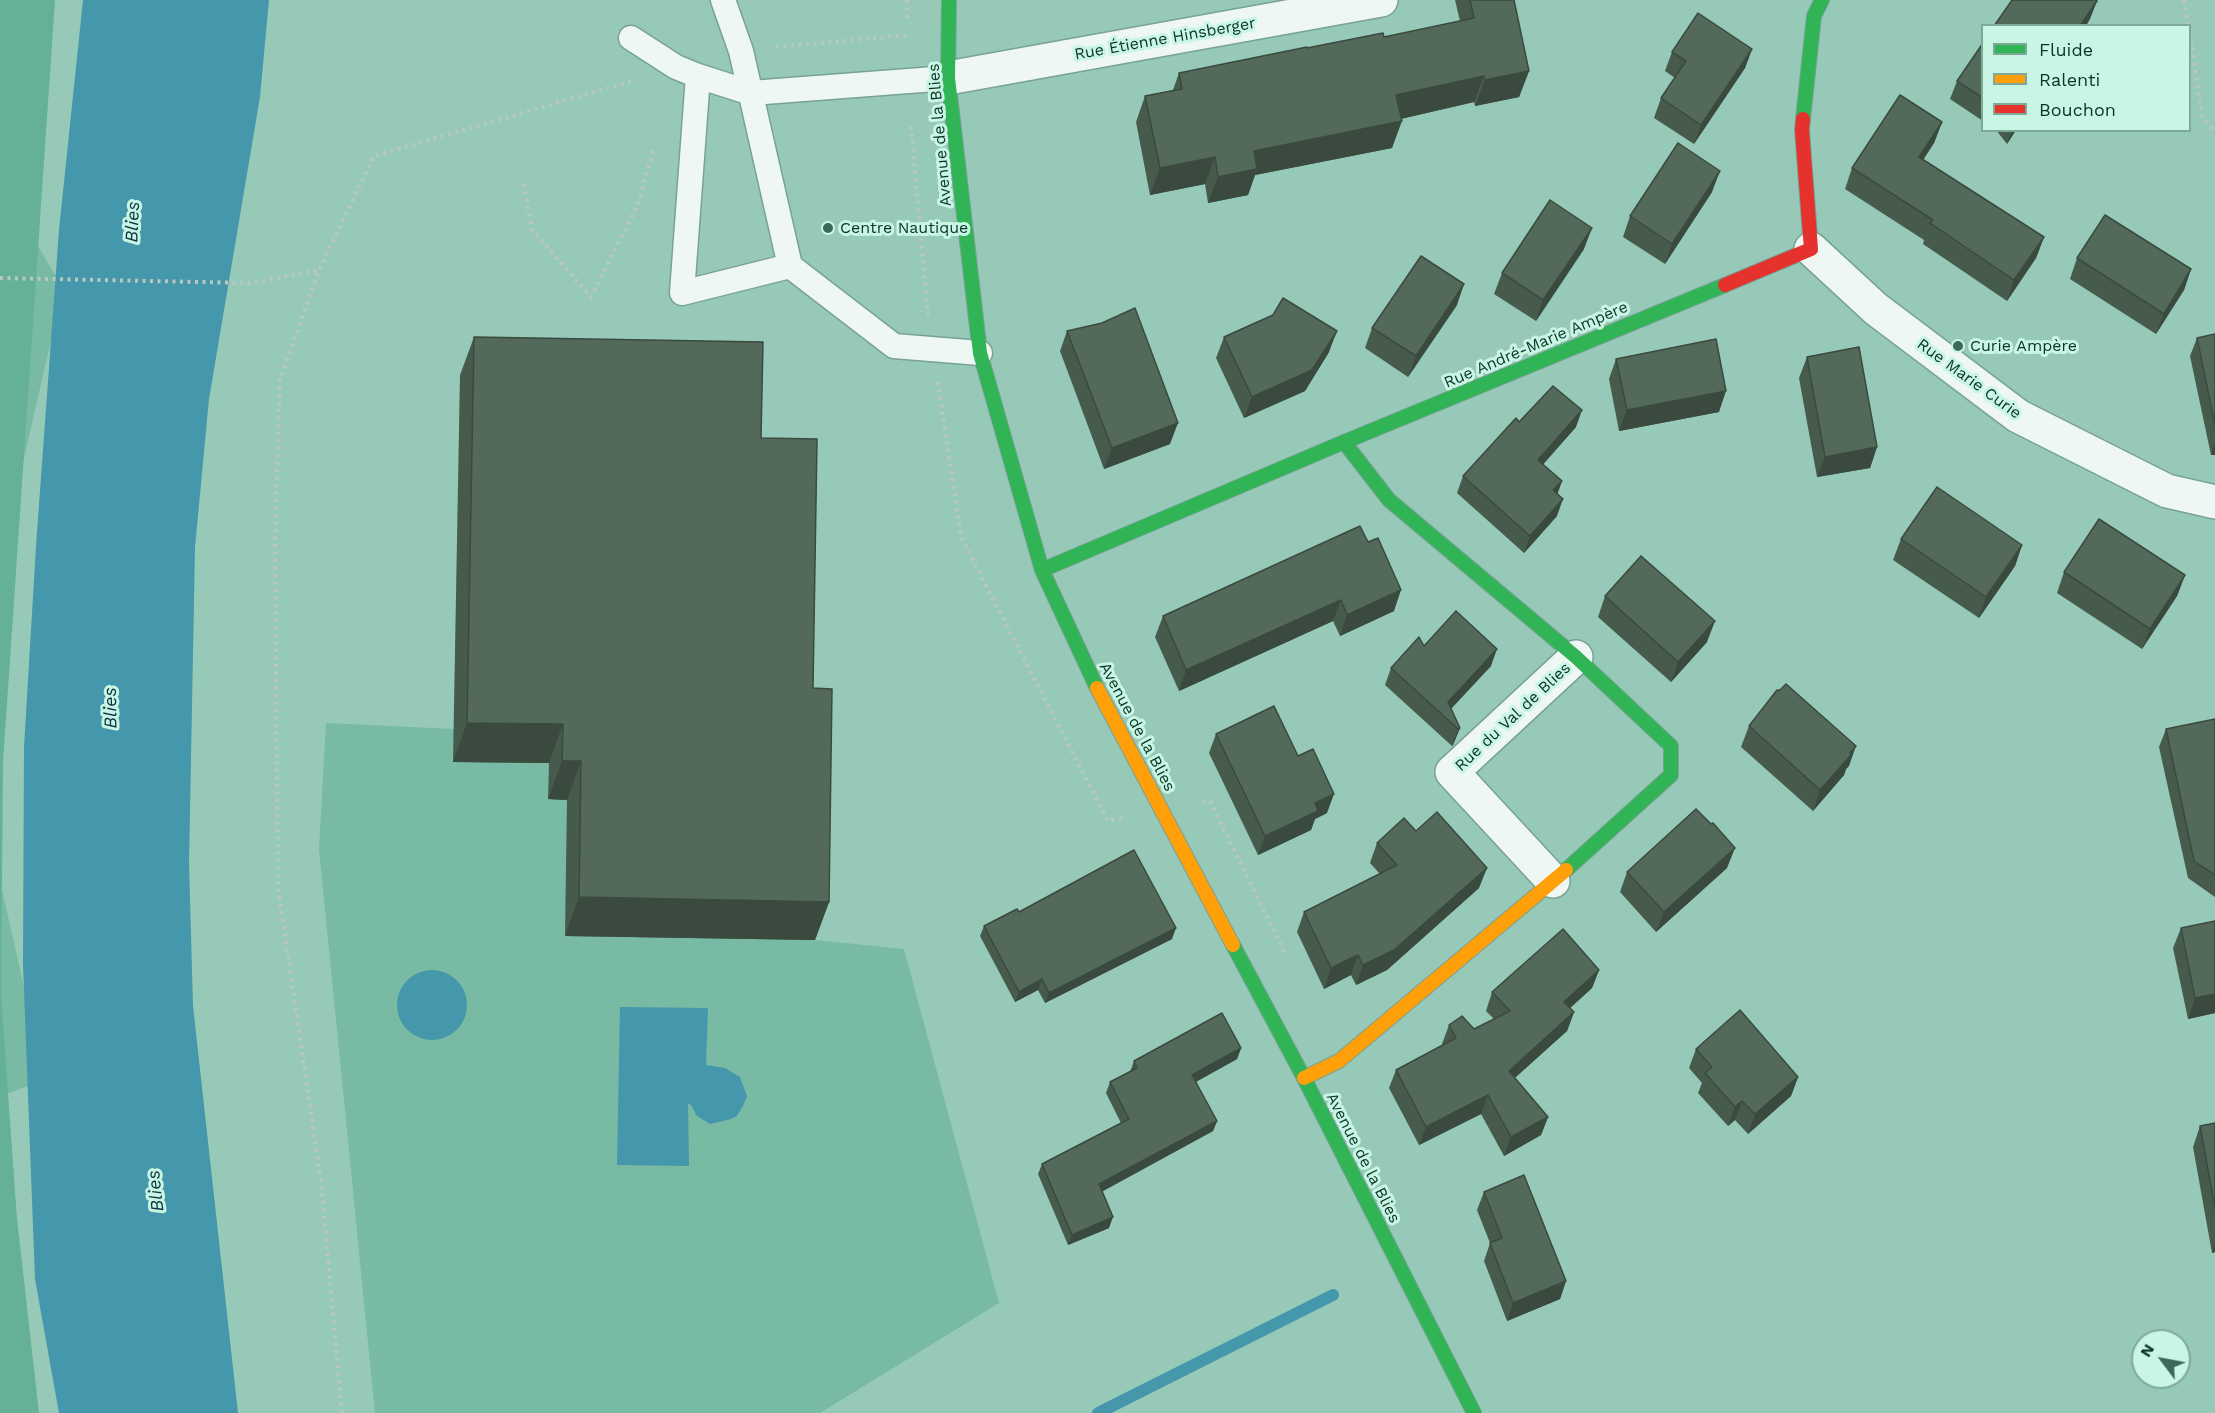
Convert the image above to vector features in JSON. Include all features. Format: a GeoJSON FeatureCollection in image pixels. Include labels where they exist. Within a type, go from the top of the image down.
{"type":"FeatureCollection","features":[{"type":"Feature","properties":{"kind":"street","name":"Avenue de la Blies"},"geometry":{"type":"LineString","coordinates":[[949,0],[948,78],[980,353],[1042,570],[1088,670],[1304,1078],[1474,1413]]}},
{"type":"Feature","properties":{"kind":"street","name":"Rue Étienne Hinsberger"},"geometry":{"type":"LineString","coordinates":[[948,78],[1381,0]]}},
{"type":"Feature","properties":{"kind":"street"},"geometry":{"type":"LineString","coordinates":[[1810,249],[1802,130],[1814,16],[1822,0]]}},
{"type":"Feature","properties":{"kind":"street","name":"Rue André-Marie Ampère"},"geometry":{"type":"LineString","coordinates":[[1042,570],[1810,249]]}},
{"type":"Feature","properties":{"kind":"street","name":"Rue Marie Curie"},"geometry":{"type":"LineString","coordinates":[[1810,249],[1876,309],[2018,416],[2167,491],[2215,502]]}},
{"type":"Feature","properties":{"kind":"street","name":"Rue du Val de Blies"},"geometry":{"type":"LineString","coordinates":[[1304,1078],[1340,1061],[1553,881],[1671,775],[1671,746],[1576,657],[1389,500],[1344,442]]}},
{"type":"Feature","properties":{"kind":"street","name":"Rue du Val de Blies"},"geometry":{"type":"LineString","coordinates":[[1553,881],[1452,772],[1576,657]]}},
{"type":"Feature","properties":{"kind":"lane"},"geometry":{"type":"LineString","coordinates":[[723,0],[741,51],[752,93],[790,266],[894,346],[980,353]]}},
{"type":"Feature","properties":{"kind":"lane"},"geometry":{"type":"LineString","coordinates":[[631,38],[687,71],[752,93],[948,78]]}},
{"type":"Feature","properties":{"kind":"lane"},"geometry":{"type":"LineString","coordinates":[[687,71],[682,293],[790,266]]}},
{"type":"Feature","properties":{"kind":"path"},"geometry":{"type":"LineString","coordinates":[[741,51],[907,35],[907,0]]}},
{"type":"Feature","properties":{"kind":"path"},"geometry":{"type":"LineString","coordinates":[[2184,0],[2188,24]]}},
{"type":"Feature","properties":{"kind":"path"},"geometry":{"type":"LineString","coordinates":[[2191,40],[2202,116],[2215,133]]}},
{"type":"Feature","properties":{"kind":"path"},"geometry":{"type":"LineString","coordinates":[[342,1413],[321,1181],[278,887],[275,540],[280,380],[319,270],[374,156],[687,71]]}},
{"type":"Feature","properties":{"kind":"path"},"geometry":{"type":"LineString","coordinates":[[524,184],[532,230],[591,297],[639,202],[653,150]]}},
{"type":"Feature","properties":{"kind":"path"},"geometry":{"type":"LineString","coordinates":[[0,279],[251,284],[319,270]]}},
{"type":"Feature","properties":{"kind":"green space"},"geometry":{"type":"Polygon","coordinates":[[[0,0],[55,0],[3,762],[1,995],[17,1219],[39,1413],[0,1413],[0,0]]]}},
{"type":"Feature","properties":{"kind":"green space"},"geometry":{"type":"Polygon","coordinates":[[[10,199],[63,288],[0,563],[10,199]]]}},
{"type":"Feature","properties":{"kind":"green space"},"geometry":{"type":"Polygon","coordinates":[[[460,375],[815,940],[904,949],[999,1303],[820,1413],[375,1413],[319,849],[326,723],[454,729],[460,375]]]}},
{"type":"Feature","properties":{"kind":"green space"},"geometry":{"type":"Polygon","coordinates":[[[0,881],[45,1080],[0,1096],[0,881]]]}},
{"type":"Feature","properties":{"kind":"water","name":"Blies"},"geometry":{"type":"Polygon","coordinates":[[[83,0],[269,0],[260,97],[209,399],[195,547],[189,864],[193,1006],[238,1413],[59,1413],[35,1279],[23,964],[24,747],[59,230],[83,0]]]}},
{"type":"Feature","properties":{"kind":"water"},"geometry":{"type":"Polygon","coordinates":[[[439,970],[452,976],[461,985],[465,991],[467,1005],[465,1019],[457,1030],[446,1038],[425,1040],[407,1030],[399,1019],[397,998],[407,980],[418,972],[439,970]]]}},
{"type":"Feature","properties":{"kind":"water"},"geometry":{"type":"Polygon","coordinates":[[[620,1007],[708,1008],[706,1065],[725,1068],[740,1077],[747,1096],[737,1116],[710,1124],[697,1116],[688,1104],[689,1166],[617,1165],[620,1007]]]}},
{"type":"Feature","properties":{"kind":"building"},"geometry":{"type":"Polygon","coordinates":[[[1470,0],[1514,0],[1529,71],[1485,80],[1484,76],[1396,95],[1402,121],[1254,151],[1257,169],[1218,177],[1215,157],[1160,168],[1145,96],[1182,89],[1179,73],[1383,33],[1384,37],[1474,18],[1470,0]]]}},
{"type":"Feature","properties":{"kind":"building"},"geometry":{"type":"Polygon","coordinates":[[[2012,0],[2097,1],[2081,24],[1995,24],[2012,0]]]}},
{"type":"Feature","properties":{"kind":"building"},"geometry":{"type":"Polygon","coordinates":[[[1698,13],[1752,49],[1701,125],[1661,98],[1686,61],[1672,52],[1698,13]]]}},
{"type":"Feature","properties":{"kind":"building"},"geometry":{"type":"Polygon","coordinates":[[[1981,46],[1981,97],[1957,81],[1981,46]]]}},
{"type":"Feature","properties":{"kind":"building"},"geometry":{"type":"Polygon","coordinates":[[[1900,95],[1942,122],[1919,157],[2044,237],[2014,280],[1930,223],[1933,220],[1852,168],[1900,95]]]}},
{"type":"Feature","properties":{"kind":"building"},"geometry":{"type":"Polygon","coordinates":[[[1678,143],[1720,171],[1672,244],[1630,216],[1678,143]]]}},
{"type":"Feature","properties":{"kind":"building"},"geometry":{"type":"Polygon","coordinates":[[[1550,200],[1592,228],[1543,300],[1502,273],[1550,200]]]}},
{"type":"Feature","properties":{"kind":"building"},"geometry":{"type":"Polygon","coordinates":[[[2105,215],[2191,269],[2164,314],[2077,258],[2105,215]]]}},
{"type":"Feature","properties":{"kind":"building"},"geometry":{"type":"Polygon","coordinates":[[[1421,256],[1464,284],[1416,356],[1372,328],[1421,256]]]}},
{"type":"Feature","properties":{"kind":"building"},"geometry":{"type":"Polygon","coordinates":[[[1283,298],[1337,331],[1312,370],[1252,397],[1224,337],[1273,315],[1283,298]]]}},
{"type":"Feature","properties":{"kind":"building"},"geometry":{"type":"Polygon","coordinates":[[[1135,308],[1178,423],[1112,448],[1067,331],[1102,323],[1135,308]]]}},
{"type":"Feature","properties":{"kind":"building"},"geometry":{"type":"Polygon","coordinates":[[[2215,334],[2215,425],[2197,338],[2215,334]]]}},
{"type":"Feature","properties":{"kind":"building"},"geometry":{"type":"Polygon","coordinates":[[[474,337],[763,342],[761,438],[817,439],[813,688],[832,689],[829,902],[579,897],[581,761],[562,761],[563,724],[467,723],[474,337]]]}},
{"type":"Feature","properties":{"kind":"building"},"geometry":{"type":"Polygon","coordinates":[[[1716,339],[1726,391],[1627,410],[1616,359],[1716,339]]]}},
{"type":"Feature","properties":{"kind":"building"},"geometry":{"type":"Polygon","coordinates":[[[1859,347],[1877,447],[1825,457],[1807,357],[1859,347]]]}},
{"type":"Feature","properties":{"kind":"building"},"geometry":{"type":"Polygon","coordinates":[[[1553,386],[1582,410],[1538,460],[1562,481],[1553,490],[1563,499],[1530,536],[1463,476],[1516,418],[1519,422],[1553,386]]]}},
{"type":"Feature","properties":{"kind":"building"},"geometry":{"type":"Polygon","coordinates":[[[1937,487],[2022,545],[1986,597],[1901,539],[1937,487]]]}},
{"type":"Feature","properties":{"kind":"building"},"geometry":{"type":"Polygon","coordinates":[[[2099,519],[2185,575],[2150,629],[2064,572],[2099,519]]]}},
{"type":"Feature","properties":{"kind":"building"},"geometry":{"type":"Polygon","coordinates":[[[1360,526],[1368,542],[1378,538],[1401,590],[1347,615],[1341,600],[1186,670],[1163,616],[1360,526]]]}},
{"type":"Feature","properties":{"kind":"building"},"geometry":{"type":"Polygon","coordinates":[[[1641,556],[1715,621],[1678,662],[1605,596],[1641,556]]]}},
{"type":"Feature","properties":{"kind":"building"},"geometry":{"type":"Polygon","coordinates":[[[1456,611],[1497,649],[1448,702],[1460,728],[1458,729],[1391,668],[1419,637],[1424,646],[1456,611]]]}},
{"type":"Feature","properties":{"kind":"building"},"geometry":{"type":"Polygon","coordinates":[[[1786,684],[1856,746],[1850,753],[1852,754],[1820,790],[1749,726],[1777,690],[1786,684]]]}},
{"type":"Feature","properties":{"kind":"building"},"geometry":{"type":"Polygon","coordinates":[[[1274,706],[1298,756],[1313,749],[1334,794],[1315,803],[1318,811],[1265,836],[1216,734],[1274,706]]]}},
{"type":"Feature","properties":{"kind":"building"},"geometry":{"type":"Polygon","coordinates":[[[2215,719],[2215,875],[2194,861],[2166,729],[2215,719]]]}},
{"type":"Feature","properties":{"kind":"building"},"geometry":{"type":"Polygon","coordinates":[[[1696,809],[1711,824],[1713,823],[1735,848],[1664,912],[1627,872],[1696,809]]]}},
{"type":"Feature","properties":{"kind":"building"},"geometry":{"type":"Polygon","coordinates":[[[1437,812],[1487,868],[1394,950],[1363,965],[1358,955],[1331,968],[1304,912],[1397,865],[1377,843],[1404,818],[1416,831],[1437,812]]]}},
{"type":"Feature","properties":{"kind":"building"},"geometry":{"type":"Polygon","coordinates":[[[1134,850],[1176,928],[1049,993],[1042,979],[1019,992],[984,926],[1017,909],[1019,912],[1134,850]]]}},
{"type":"Feature","properties":{"kind":"building"},"geometry":{"type":"Polygon","coordinates":[[[2215,921],[2215,994],[2195,998],[2181,928],[2215,921]]]}},
{"type":"Feature","properties":{"kind":"building"},"geometry":{"type":"Polygon","coordinates":[[[1563,929],[1599,970],[1564,1002],[1574,1012],[1509,1071],[1548,1117],[1511,1137],[1488,1095],[1426,1127],[1396,1070],[1456,1038],[1449,1025],[1462,1016],[1474,1029],[1510,1011],[1492,992],[1563,929]]]}},
{"type":"Feature","properties":{"kind":"building"},"geometry":{"type":"Polygon","coordinates":[[[1740,1010],[1798,1077],[1755,1114],[1742,1101],[1735,1107],[1705,1073],[1712,1067],[1696,1049],[1740,1010]]]}},
{"type":"Feature","properties":{"kind":"building"},"geometry":{"type":"Polygon","coordinates":[[[1222,1013],[1241,1048],[1192,1075],[1217,1121],[1099,1184],[1113,1217],[1072,1235],[1042,1164],[1129,1119],[1110,1082],[1137,1068],[1134,1061],[1222,1013]]]}},
{"type":"Feature","properties":{"kind":"building"},"geometry":{"type":"Polygon","coordinates":[[[2215,1123],[2215,1208],[2200,1126],[2215,1123]]]}},
{"type":"Feature","properties":{"kind":"building"},"geometry":{"type":"Polygon","coordinates":[[[1524,1175],[1566,1281],[1513,1303],[1490,1243],[1502,1238],[1484,1192],[1524,1175]]]}},
{"type":"Feature","properties":{"kind":"waterway"},"geometry":{"type":"LineString","coordinates":[[1098,1413],[1333,1295]]}},
{"type":"Feature","properties":{"kind":"traffic: fast"},"geometry":{"type":"LineString","coordinates":[[949,0],[948,78],[980,353],[1042,570],[1097,688]]}},
{"type":"Feature","properties":{"kind":"traffic: fast"},"geometry":{"type":"LineString","coordinates":[[1803,119],[1814,16],[1822,0]]}},
{"type":"Feature","properties":{"kind":"traffic: fast"},"geometry":{"type":"LineString","coordinates":[[1042,570],[1344,442],[1725,285]]}},
{"type":"Feature","properties":{"kind":"traffic: fast"},"geometry":{"type":"LineString","coordinates":[[1344,442],[1389,500],[1576,657],[1671,746],[1671,775],[1566,870]]}},
{"type":"Feature","properties":{"kind":"traffic: fast"},"geometry":{"type":"LineString","coordinates":[[1233,945],[1304,1078],[1474,1413]]}},
{"type":"Feature","properties":{"kind":"traffic: slow"},"geometry":{"type":"LineString","coordinates":[[1097,688],[1233,945]]}},
{"type":"Feature","properties":{"kind":"traffic: slow"},"geometry":{"type":"LineString","coordinates":[[1304,1078],[1339,1061],[1566,870]]}},
{"type":"Feature","properties":{"kind":"traffic: jam"},"geometry":{"type":"LineString","coordinates":[[1725,285],[1811,249],[1803,119]]}},
{"type":"Feature","properties":{"kind":"place","name":"Centre Nautique"},"geometry":{"type":"Point","coordinates":[828,228]}},
{"type":"Feature","properties":{"kind":"place","name":"Curie Ampère"},"geometry":{"type":"Point","coordinates":[1958,346]}}]}
